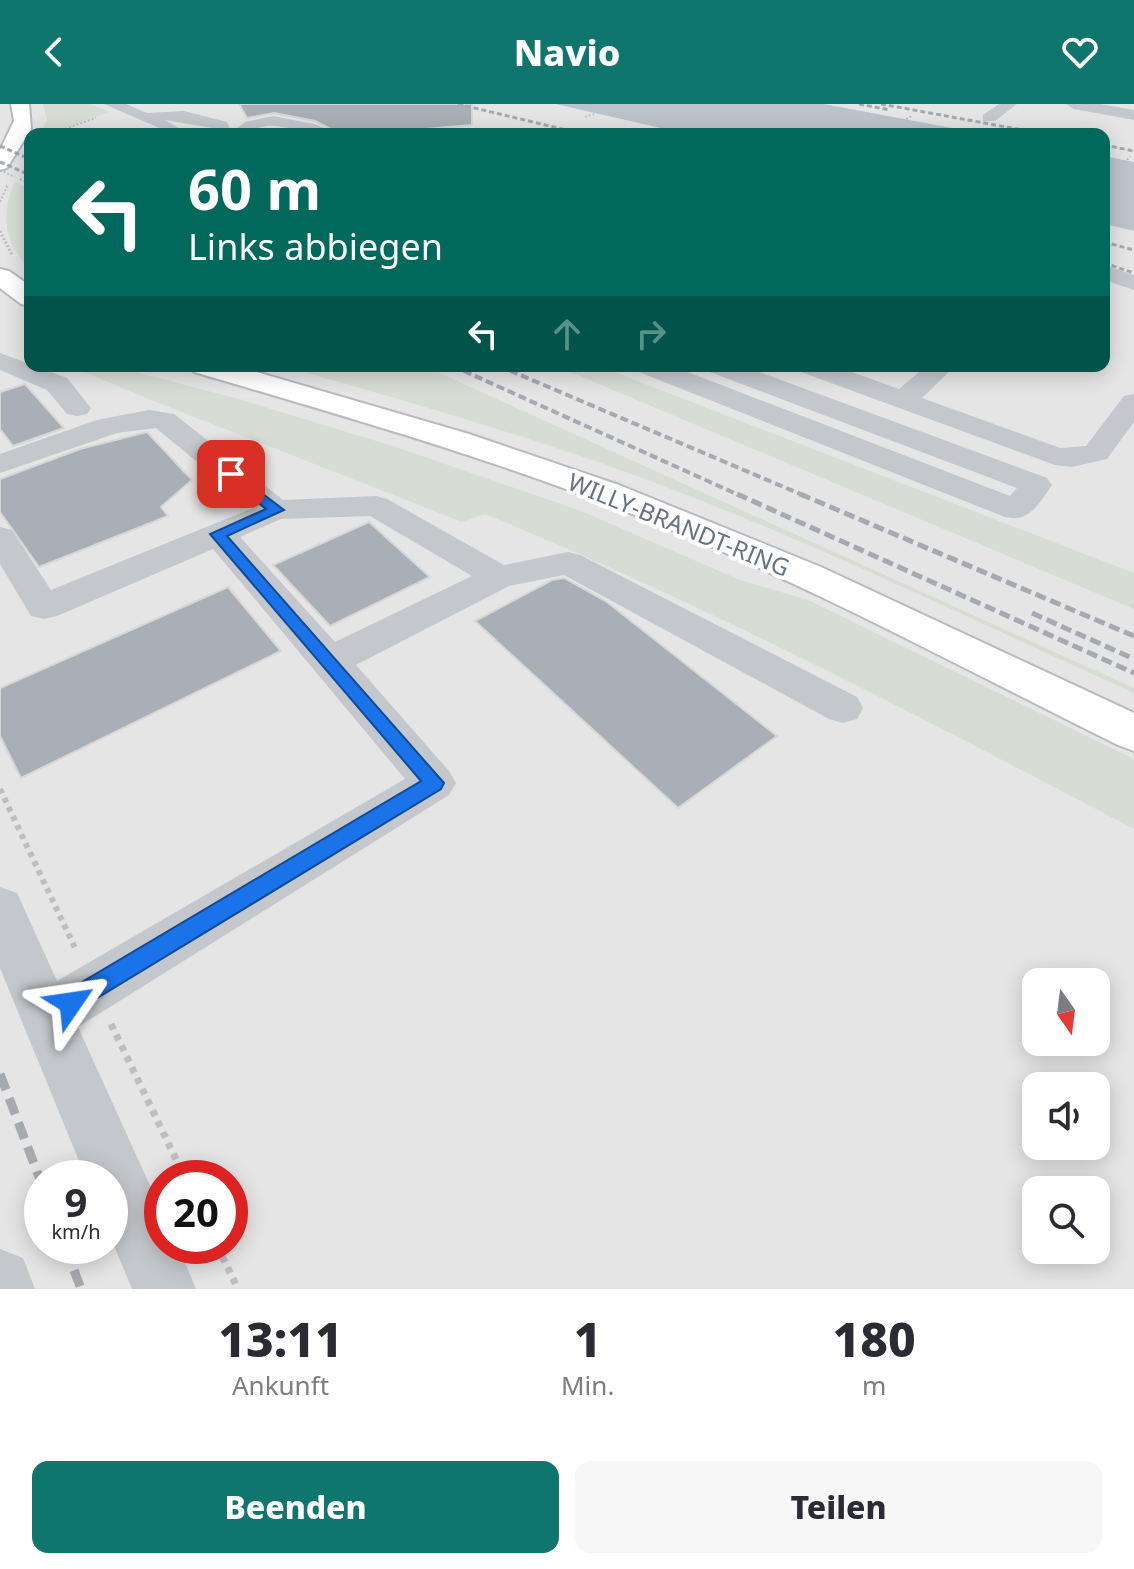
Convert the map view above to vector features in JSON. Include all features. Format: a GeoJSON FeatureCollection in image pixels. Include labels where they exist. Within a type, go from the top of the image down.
{"type":"FeatureCollection","features":[{"type":"Feature","properties":{"kind":"main road"},"geometry":{"type":"LineString","coordinates":[[0,167],[21,134],[24,122],[20,104]]}},
{"type":"Feature","properties":{"kind":"main road"},"geometry":{"type":"LineString","coordinates":[[0,276],[24,294]]}},
{"type":"Feature","properties":{"kind":"main road","name":"WILLY-BRANDT-RING"},"geometry":{"type":"LineString","coordinates":[[225,372],[416,427],[609,493],[851,597],[1134,733]]}},
{"type":"Feature","properties":{"kind":"street"},"geometry":{"type":"LineString","coordinates":[[989,118],[1009,104]]}},
{"type":"Feature","properties":{"kind":"street"},"geometry":{"type":"LineString","coordinates":[[1074,104],[1134,115]]}},
{"type":"Feature","properties":{"kind":"street"},"geometry":{"type":"LineString","coordinates":[[1120,104],[1134,107]]}},
{"type":"Feature","properties":{"kind":"street"},"geometry":{"type":"LineString","coordinates":[[118,107],[170,128]]}},
{"type":"Feature","properties":{"kind":"street"},"geometry":{"type":"LineString","coordinates":[[145,118],[167,113],[185,114],[222,128]]}},
{"type":"Feature","properties":{"kind":"street"},"geometry":{"type":"LineString","coordinates":[[246,128],[275,122],[302,128]]}},
{"type":"Feature","properties":{"kind":"street"},"geometry":{"type":"LineString","coordinates":[[1110,274],[1134,283]]}},
{"type":"Feature","properties":{"kind":"street"},"geometry":{"type":"LineString","coordinates":[[0,291],[24,297]]}},
{"type":"Feature","properties":{"kind":"street"},"geometry":{"type":"LineString","coordinates":[[0,361],[24,371]]}},
{"type":"Feature","properties":{"kind":"street"},"geometry":{"type":"LineString","coordinates":[[27,372],[57,384],[77,408]]}},
{"type":"Feature","properties":{"kind":"street"},"geometry":{"type":"LineString","coordinates":[[663,372],[1016,510],[1036,485],[735,372]]}},
{"type":"Feature","properties":{"kind":"street"},"geometry":{"type":"LineString","coordinates":[[826,372],[1099,472]]}},
{"type":"Feature","properties":{"kind":"street"},"geometry":{"type":"LineString","coordinates":[[903,400],[935,372]]}},
{"type":"Feature","properties":{"kind":"street"},"geometry":{"type":"LineString","coordinates":[[1055,456],[1072,458],[1096,453],[1134,402]]}},
{"type":"Feature","properties":{"kind":"street"},"geometry":{"type":"LineString","coordinates":[[0,464],[128,421],[154,417],[164,420],[276,510]]}},
{"type":"Feature","properties":{"kind":"street"},"geometry":{"type":"LineString","coordinates":[[0,537],[44,607],[276,510],[376,506],[499,577]]}},
{"type":"Feature","properties":{"kind":"street"},"geometry":{"type":"LineString","coordinates":[[47,1016],[434,783],[218,534]]}},
{"type":"Feature","properties":{"kind":"street"},"geometry":{"type":"LineString","coordinates":[[330,661],[499,577],[568,563],[843,708]]}},
{"type":"Feature","properties":{"kind":"street"},"geometry":{"type":"LineString","coordinates":[[0,909],[164,1289]]}},
{"type":"Feature","properties":{"kind":"street"},"geometry":{"type":"LineString","coordinates":[[0,1281],[3,1289]]}},
{"type":"Feature","properties":{"kind":"path"},"geometry":{"type":"LineString","coordinates":[[65,128],[118,107]]}},
{"type":"Feature","properties":{"kind":"path"},"geometry":{"type":"LineString","coordinates":[[585,117],[594,114]]}},
{"type":"Feature","properties":{"kind":"path"},"geometry":{"type":"LineString","coordinates":[[906,119],[912,116]]}},
{"type":"Feature","properties":{"kind":"path"},"geometry":{"type":"LineString","coordinates":[[1127,160],[1130,156]]}},
{"type":"Feature","properties":{"kind":"path"},"geometry":{"type":"LineString","coordinates":[[0,167],[15,177]]}},
{"type":"Feature","properties":{"kind":"path"},"geometry":{"type":"LineString","coordinates":[[0,202],[5,187]]}},
{"type":"Feature","properties":{"kind":"path"},"geometry":{"type":"LineString","coordinates":[[226,1264],[238,1289]]}},
{"type":"Feature","properties":{"kind":"shaded area"},"geometry":{"type":"Polygon","coordinates":[[[0,104],[555,104],[661,128],[24,128],[24,372],[1110,372],[1110,225],[1134,231],[1134,1289],[0,1289],[0,104]]]}},
{"type":"Feature","properties":{"kind":"shaded area"},"geometry":{"type":"Polygon","coordinates":[[[43,104],[90,104],[110,112],[65,128],[42,128],[47,120],[43,104]]]}},
{"type":"Feature","properties":{"kind":"shaded area"},"geometry":{"type":"Polygon","coordinates":[[[555,104],[824,104],[953,128],[661,128],[555,104]]]}},
{"type":"Feature","properties":{"kind":"shaded area"},"geometry":{"type":"Polygon","coordinates":[[[824,104],[1134,104],[1134,162],[1110,157],[1110,128],[953,128],[824,104]]]}},
{"type":"Feature","properties":{"kind":"shaded area"},"geometry":{"type":"Polygon","coordinates":[[[1110,157],[1134,162],[1134,231],[1110,225],[1110,157]]]}},
{"type":"Feature","properties":{"kind":"shaded area"},"geometry":{"type":"Polygon","coordinates":[[[15,182],[24,186],[24,262],[7,228],[10,194],[15,182]]]}},
{"type":"Feature","properties":{"kind":"shaded area"},"geometry":{"type":"Polygon","coordinates":[[[85,372],[136,372],[242,400],[396,447],[581,511],[740,580],[808,600],[1134,759],[1134,829],[813,664],[568,549],[485,514],[462,522],[85,372]]]}},
{"type":"Feature","properties":{"kind":"shaded area"},"geometry":{"type":"Polygon","coordinates":[[[303,372],[437,372],[1134,688],[1134,693],[753,522],[581,456],[303,372]]]}},
{"type":"Feature","properties":{"kind":"shaded area"},"geometry":{"type":"Polygon","coordinates":[[[570,372],[614,372],[1134,573],[1134,609],[570,372]]]}},
{"type":"Feature","properties":{"kind":"building"},"geometry":{"type":"Polygon","coordinates":[[[239,104],[472,104],[472,125],[437,128],[329,128],[315,121],[274,113],[247,118],[239,104]]]}},
{"type":"Feature","properties":{"kind":"building"},"geometry":{"type":"Polygon","coordinates":[[[25,384],[64,428],[13,446],[0,429],[0,392],[25,384]]]}},
{"type":"Feature","properties":{"kind":"building"},"geometry":{"type":"Polygon","coordinates":[[[147,432],[192,480],[161,507],[168,516],[39,567],[0,512],[0,479],[80,449],[147,432]]]}},
{"type":"Feature","properties":{"kind":"building"},"geometry":{"type":"Polygon","coordinates":[[[369,522],[430,577],[330,626],[273,565],[369,522]]]}},
{"type":"Feature","properties":{"kind":"building"},"geometry":{"type":"Polygon","coordinates":[[[564,578],[607,602],[777,736],[678,808],[475,621],[552,580],[564,578]]]}},
{"type":"Feature","properties":{"kind":"building"},"geometry":{"type":"Polygon","coordinates":[[[228,587],[281,651],[21,778],[0,736],[0,688],[228,587]]]}},
{"type":"Feature","properties":{"kind":"railway"},"geometry":{"type":"LineString","coordinates":[[458,104],[558,128]]}},
{"type":"Feature","properties":{"kind":"railway"},"geometry":{"type":"LineString","coordinates":[[859,104],[890,110]]}},
{"type":"Feature","properties":{"kind":"railway"},"geometry":{"type":"LineString","coordinates":[[881,104],[1011,128]]}},
{"type":"Feature","properties":{"kind":"railway"},"geometry":{"type":"LineString","coordinates":[[0,146],[24,156]]}},
{"type":"Feature","properties":{"kind":"railway"},"geometry":{"type":"LineString","coordinates":[[1110,146],[1134,151]]}},
{"type":"Feature","properties":{"kind":"railway"},"geometry":{"type":"LineString","coordinates":[[0,162],[24,172]]}},
{"type":"Feature","properties":{"kind":"railway"},"geometry":{"type":"LineString","coordinates":[[1110,244],[1134,250]]}},
{"type":"Feature","properties":{"kind":"railway"},"geometry":{"type":"LineString","coordinates":[[1110,265],[1134,273]]}},
{"type":"Feature","properties":{"kind":"railway"},"geometry":{"type":"LineString","coordinates":[[466,372],[741,496]]}},
{"type":"Feature","properties":{"kind":"railway"},"geometry":{"type":"LineString","coordinates":[[513,372],[805,496]]}},
{"type":"Feature","properties":{"kind":"railway"},"geometry":{"type":"LineString","coordinates":[[737,494],[1134,673]]}},
{"type":"Feature","properties":{"kind":"railway"},"geometry":{"type":"LineString","coordinates":[[800,494],[1134,636]]}},
{"type":"Feature","properties":{"kind":"railway"},"geometry":{"type":"LineString","coordinates":[[1032,613],[1134,659]]}},
{"type":"Feature","properties":{"kind":"railway"},"geometry":{"type":"LineString","coordinates":[[0,1074],[33,1160]]}},
{"type":"Feature","properties":{"kind":"railway"},"geometry":{"type":"LineString","coordinates":[[72,1264],[81,1289]]}},
{"type":"Feature","properties":{"kind":"route"},"geometry":{"type":"LineString","coordinates":[[71,1003],[434,783],[218,534],[276,510],[231,474]]}}]}
